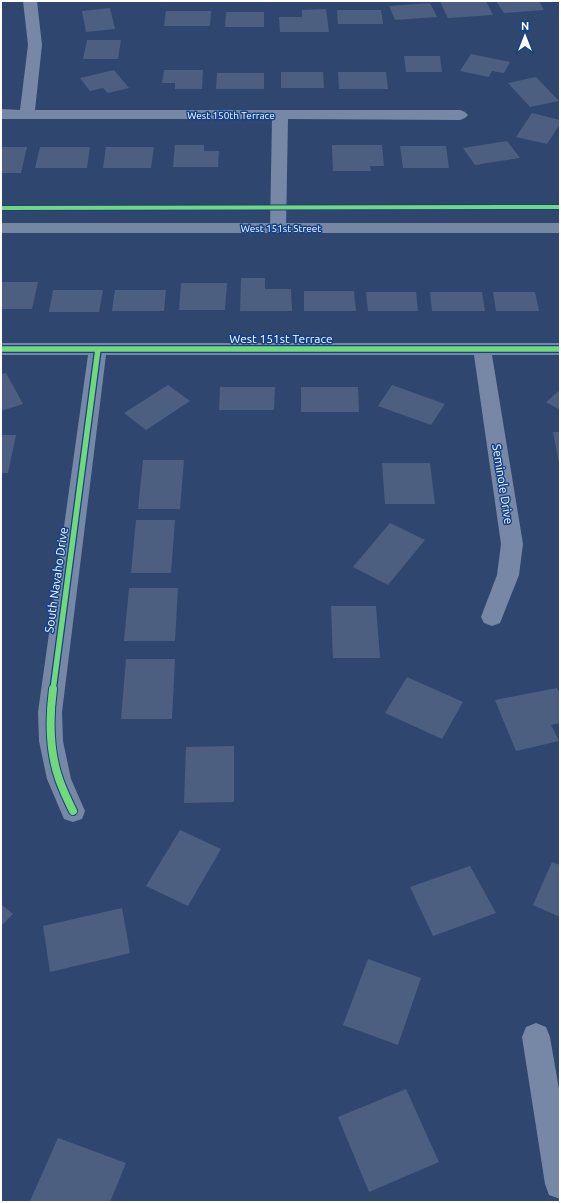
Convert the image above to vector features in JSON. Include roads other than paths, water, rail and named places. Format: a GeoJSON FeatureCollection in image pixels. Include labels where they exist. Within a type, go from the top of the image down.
{"type":"FeatureCollection","features":[{"type":"Feature","properties":{"kind":"main road","name":"West 151st Street"},"geometry":{"type":"LineString","coordinates":[[1,228],[560,228]]}},
{"type":"Feature","properties":{"kind":"street"},"geometry":{"type":"LineString","coordinates":[[27,114],[35,45],[30,1]]}},
{"type":"Feature","properties":{"kind":"street","name":"West 150th Terrace"},"geometry":{"type":"LineString","coordinates":[[1,114],[460,115]]}},
{"type":"Feature","properties":{"kind":"street"},"geometry":{"type":"LineString","coordinates":[[278,228],[280,115]]}},
{"type":"Feature","properties":{"kind":"street","name":"West 151st Terrace"},"geometry":{"type":"LineString","coordinates":[[1,349],[560,349]]}},
{"type":"Feature","properties":{"kind":"street","name":"South Navaho Drive"},"geometry":{"type":"LineString","coordinates":[[74,811],[59,779],[51,741],[50,712],[98,349]]}},
{"type":"Feature","properties":{"kind":"street","name":"Seminole Drive"},"geometry":{"type":"LineString","coordinates":[[482,349],[512,544],[508,575],[492,617]]}},
{"type":"Feature","properties":{"kind":"street"},"geometry":{"type":"LineString","coordinates":[[536,1037],[560,1184]]}}]}
